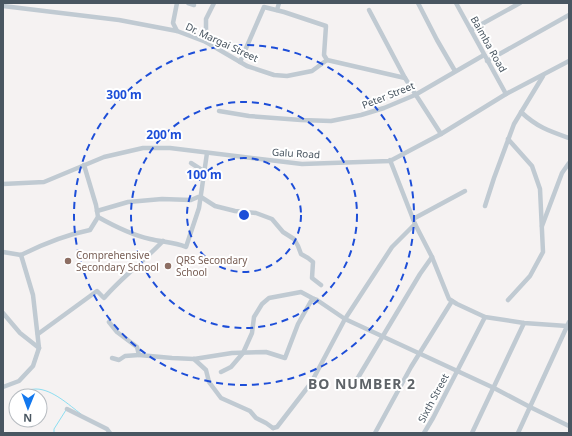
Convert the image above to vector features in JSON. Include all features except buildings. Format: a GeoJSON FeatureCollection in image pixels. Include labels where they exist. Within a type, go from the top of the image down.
{"type":"FeatureCollection","features":[{"type":"Feature","properties":{"kind":"street"},"geometry":{"type":"LineString","coordinates":[[177,3],[173,23],[178,31]]}},
{"type":"Feature","properties":{"kind":"street"},"geometry":{"type":"LineString","coordinates":[[188,3],[194,5]]}},
{"type":"Feature","properties":{"kind":"street"},"geometry":{"type":"LineString","coordinates":[[206,42],[206,19],[214,3]]}},
{"type":"Feature","properties":{"kind":"street"},"geometry":{"type":"LineString","coordinates":[[277,10],[279,3]]}},
{"type":"Feature","properties":{"kind":"street"},"geometry":{"type":"LineString","coordinates":[[418,3],[437,40],[456,71]]}},
{"type":"Feature","properties":{"kind":"street","name":"Baimba Road"},"geometry":{"type":"LineString","coordinates":[[456,3],[506,94]]}},
{"type":"Feature","properties":{"kind":"street"},"geometry":{"type":"LineString","coordinates":[[471,30],[520,3]]}},
{"type":"Feature","properties":{"kind":"street","name":"Dr. Margai Street"},"geometry":{"type":"LineString","coordinates":[[3,6],[23,6],[119,20],[178,31],[206,42],[247,66],[274,75],[287,76],[312,71],[327,60]]}},
{"type":"Feature","properties":{"kind":"street"},"geometry":{"type":"LineString","coordinates":[[240,62],[264,7],[326,26],[324,55],[327,60],[405,78]]}},
{"type":"Feature","properties":{"kind":"street"},"geometry":{"type":"LineString","coordinates":[[369,10],[405,78],[441,134]]}},
{"type":"Feature","properties":{"kind":"street"},"geometry":{"type":"LineString","coordinates":[[487,61],[569,15]]}},
{"type":"Feature","properties":{"kind":"street","name":"Peter Street"},"geometry":{"type":"LineString","coordinates":[[219,111],[301,120],[331,121],[361,115],[376,111],[415,94],[484,55]]}},
{"type":"Feature","properties":{"kind":"street"},"geometry":{"type":"LineString","coordinates":[[568,61],[569,68]]}},
{"type":"Feature","properties":{"kind":"street","name":"Galu Road"},"geometry":{"type":"LineString","coordinates":[[3,184],[44,182],[104,157],[143,148],[170,148],[302,164],[390,161],[441,134],[506,94],[568,61]]}},
{"type":"Feature","properties":{"kind":"street"},"geometry":{"type":"LineString","coordinates":[[485,206],[514,124],[544,74]]}},
{"type":"Feature","properties":{"kind":"street"},"geometry":{"type":"LineString","coordinates":[[521,112],[541,128],[569,138]]}},
{"type":"Feature","properties":{"kind":"street"},"geometry":{"type":"LineString","coordinates":[[508,139],[532,166],[540,189],[543,252],[530,276],[508,300]]}},
{"type":"Feature","properties":{"kind":"street"},"geometry":{"type":"LineString","coordinates":[[98,218],[116,227],[148,239],[175,243],[186,247],[199,208],[207,153]]}},
{"type":"Feature","properties":{"kind":"street"},"geometry":{"type":"LineString","coordinates":[[390,161],[414,221],[432,257],[449,299],[485,317],[524,323],[568,324],[518,433]]}},
{"type":"Feature","properties":{"kind":"street"},"geometry":{"type":"LineString","coordinates":[[191,163],[205,172]]}},
{"type":"Feature","properties":{"kind":"street"},"geometry":{"type":"LineString","coordinates":[[542,227],[562,173],[569,163]]}},
{"type":"Feature","properties":{"kind":"street"},"geometry":{"type":"LineString","coordinates":[[3,252],[21,255],[39,246],[72,234],[90,230],[98,218],[84,165]]}},
{"type":"Feature","properties":{"kind":"street"},"geometry":{"type":"LineString","coordinates":[[194,358],[206,370],[209,382],[221,398],[250,411],[256,418],[266,422],[272,430],[277,427],[311,383],[345,318],[392,247],[414,221],[465,190]]}},
{"type":"Feature","properties":{"kind":"street"},"geometry":{"type":"LineString","coordinates":[[97,211],[128,202],[162,199],[191,200],[198,197],[215,206],[235,211],[256,213],[272,219],[283,232],[294,239],[301,254],[313,262],[312,278],[321,285]]}},
{"type":"Feature","properties":{"kind":"street"},"geometry":{"type":"LineString","coordinates":[[38,334],[97,292],[104,298],[115,284],[152,253],[163,241]]}},
{"type":"Feature","properties":{"kind":"street"},"geometry":{"type":"LineString","coordinates":[[3,387],[19,381],[33,366],[39,348],[33,295],[21,255]]}},
{"type":"Feature","properties":{"kind":"street"},"geometry":{"type":"LineString","coordinates":[[353,386],[420,274],[432,257]]}},
{"type":"Feature","properties":{"kind":"street"},"geometry":{"type":"LineString","coordinates":[[221,372],[231,367],[243,353],[252,333],[254,317],[262,304],[270,298],[301,292],[317,300],[345,318],[494,388],[569,426]]}},
{"type":"Feature","properties":{"kind":"street"},"geometry":{"type":"LineString","coordinates":[[112,358],[120,360],[126,356],[139,355],[194,358],[266,352],[285,358],[298,324],[311,301],[314,299]]}},
{"type":"Feature","properties":{"kind":"street"},"geometry":{"type":"LineString","coordinates":[[375,433],[420,353],[452,301]]}},
{"type":"Feature","properties":{"kind":"street"},"geometry":{"type":"LineString","coordinates":[[3,313],[20,333],[39,348]]}},
{"type":"Feature","properties":{"kind":"street","name":"Sixth Street"},"geometry":{"type":"LineString","coordinates":[[424,433],[485,317]]}},
{"type":"Feature","properties":{"kind":"street"},"geometry":{"type":"LineString","coordinates":[[109,322],[117,332],[137,347],[139,355]]}},
{"type":"Feature","properties":{"kind":"street"},"geometry":{"type":"LineString","coordinates":[[472,433],[524,323]]}},
{"type":"Feature","properties":{"kind":"street"},"geometry":{"type":"LineString","coordinates":[[67,409],[110,433]]}},
{"type":"Feature","properties":{"kind":"waterway"},"geometry":{"type":"LineString","coordinates":[[48,392],[60,398],[81,414]]}},
{"type":"Feature","properties":{"kind":"waterway"},"geometry":{"type":"LineString","coordinates":[[54,433],[54,429],[66,410]]}},
{"type":"Feature","properties":{"kind":"place","name":"Comprehensive Secondary School"},"geometry":{"type":"Point","coordinates":[68,261]}},
{"type":"Feature","properties":{"kind":"place","name":"QRS Secondary School"},"geometry":{"type":"Point","coordinates":[168,266]}},
{"type":"Feature","properties":{"kind":"district","name":"BO NUMBER 2"},"geometry":{"type":"Point","coordinates":[362,383]}}]}
